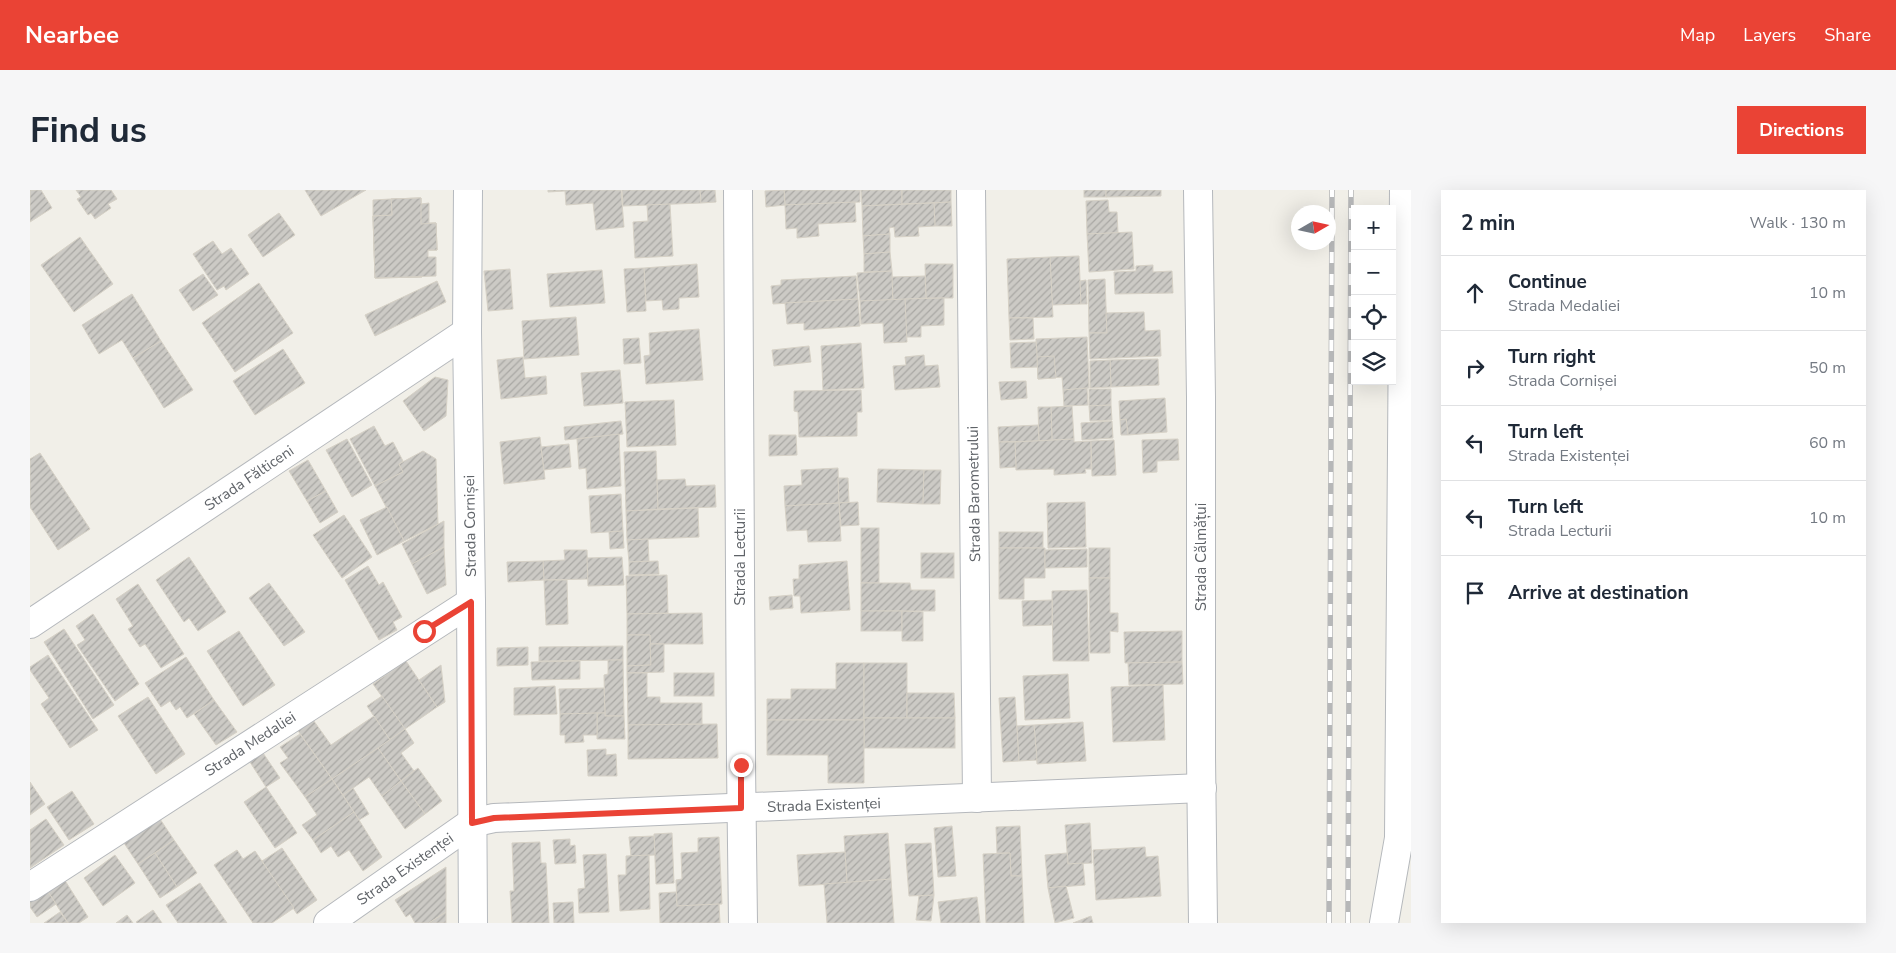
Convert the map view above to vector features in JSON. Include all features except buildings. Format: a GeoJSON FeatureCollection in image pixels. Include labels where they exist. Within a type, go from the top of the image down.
{"type":"FeatureCollection","features":[{"type":"Feature","properties":{"kind":"street","name":"Strada Cornișei"},"geometry":{"type":"LineString","coordinates":[[468,190],[467,332],[471,602],[472,923]]}},
{"type":"Feature","properties":{"kind":"street","name":"Strada Lecturii"},"geometry":{"type":"LineString","coordinates":[[738,190],[743,923]]}},
{"type":"Feature","properties":{"kind":"street","name":"Strada Barometrului"},"geometry":{"type":"LineString","coordinates":[[971,190],[977,798]]}},
{"type":"Feature","properties":{"kind":"street","name":"Strada Călmățui"},"geometry":{"type":"LineString","coordinates":[[1198,190],[1204,923]]}},
{"type":"Feature","properties":{"kind":"street"},"geometry":{"type":"LineString","coordinates":[[1384,923],[1399,838],[1404,190]]}},
{"type":"Feature","properties":{"kind":"street","name":"Strada Fălticeni"},"geometry":{"type":"LineString","coordinates":[[30,624],[467,332]]}},
{"type":"Feature","properties":{"kind":"street","name":"Strada Medaliei"},"geometry":{"type":"LineString","coordinates":[[30,887],[471,602]]}},
{"type":"Feature","properties":{"kind":"street","name":"Strada Existenței"},"geometry":{"type":"LineString","coordinates":[[328,923],[472,823],[494,818],[1202,788]]}},
{"type":"Feature","properties":{"kind":"railway"},"geometry":{"type":"LineString","coordinates":[[1329,923],[1332,190]]}},
{"type":"Feature","properties":{"kind":"railway"},"geometry":{"type":"LineString","coordinates":[[1348,923],[1351,190]]}},
{"type":"Feature","properties":{"kind":"route"},"geometry":{"type":"LineString","coordinates":[[424,631],[471,602],[472,823],[494,818],[741,808],[741,765]]}}]}
